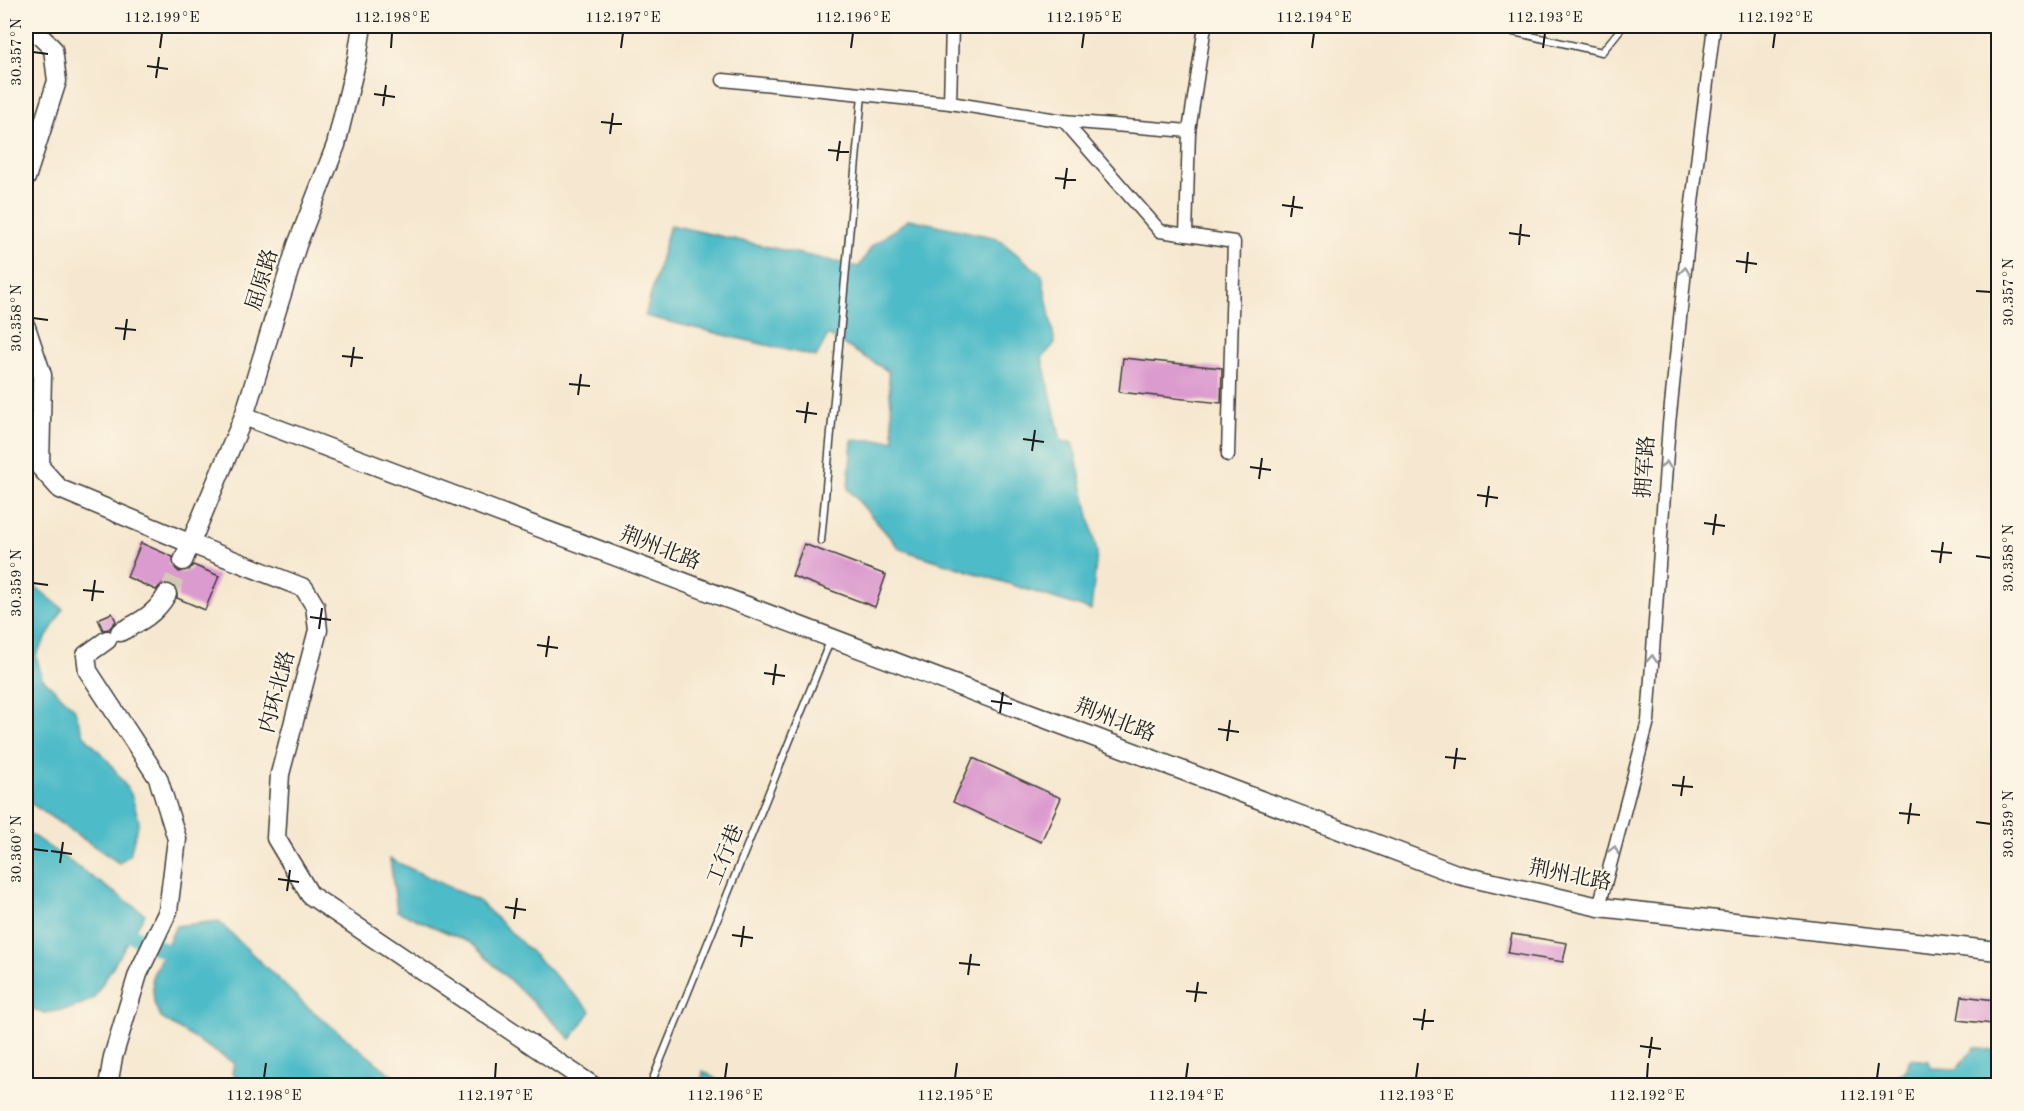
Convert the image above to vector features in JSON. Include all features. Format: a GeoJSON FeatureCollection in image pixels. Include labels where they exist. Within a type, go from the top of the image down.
{"type":"FeatureCollection","features":[{"type":"Feature","properties":{"kind":"street"},"geometry":{"type":"LineString","coordinates":[[26,178],[57,81],[53,49],[30,26]]}},
{"type":"Feature","properties":{"kind":"street","name":"屈原路"},"geometry":{"type":"LineString","coordinates":[[183,561],[244,416],[297,245],[336,145],[357,58],[362,26]]}},
{"type":"Feature","properties":{"kind":"street"},"geometry":{"type":"LineString","coordinates":[[950,103],[952,26]]}},
{"type":"Feature","properties":{"kind":"street"},"geometry":{"type":"LineString","coordinates":[[1186,235],[1189,131],[1205,26]]}},
{"type":"Feature","properties":{"kind":"street","name":"拥军路"},"geometry":{"type":"LineString","coordinates":[[1599,906],[1648,721],[1669,424],[1692,203],[1714,26]]}},
{"type":"Feature","properties":{"kind":"street"},"geometry":{"type":"LineString","coordinates":[[723,80],[950,103],[1064,121],[1189,131]]}},
{"type":"Feature","properties":{"kind":"street"},"geometry":{"type":"LineString","coordinates":[[1064,121],[1160,231],[1234,242],[1228,455]]}},
{"type":"Feature","properties":{"kind":"street","name":"内环北路"},"geometry":{"type":"LineString","coordinates":[[26,327],[42,375],[40,467],[60,489],[304,588],[315,606],[318,630],[280,774],[276,838],[310,895],[594,1086]]}},
{"type":"Feature","properties":{"kind":"street","name":"荆州北路"},"geometry":{"type":"LineString","coordinates":[[244,416],[1459,876],[1599,906],[1998,951]]}},
{"type":"Feature","properties":{"kind":"street"},"geometry":{"type":"LineString","coordinates":[[110,1077],[138,974],[168,911],[177,839],[158,778],[88,671],[86,655],[160,607],[167,594]]}},
{"type":"Feature","properties":{"kind":"lane"},"geometry":{"type":"LineString","coordinates":[[1487,26],[1602,51],[1623,26]]}},
{"type":"Feature","properties":{"kind":"lane"},"geometry":{"type":"LineString","coordinates":[[821,541],[862,94]]}},
{"type":"Feature","properties":{"kind":"lane","name":"工行巷"},"geometry":{"type":"LineString","coordinates":[[651,1086],[832,638]]}},
{"type":"Feature","properties":{"kind":"water"},"geometry":{"type":"Polygon","coordinates":[[[909,219],[997,238],[1042,275],[1055,343],[1042,358],[1061,441],[1073,443],[1097,553],[1091,610],[900,549],[848,489],[852,440],[894,440],[888,371],[828,335],[816,357],[645,316],[670,225],[859,267],[872,246],[909,219]]]}},
{"type":"Feature","properties":{"kind":"water"},"geometry":{"type":"Polygon","coordinates":[[[26,579],[63,609],[36,655],[42,678],[74,708],[83,734],[110,763],[131,794],[139,821],[130,854],[119,863],[26,800],[26,579]]]}},
{"type":"Feature","properties":{"kind":"water"},"geometry":{"type":"Polygon","coordinates":[[[26,831],[145,914],[93,999],[73,1008],[45,1013],[26,1007],[26,831]]]}},
{"type":"Feature","properties":{"kind":"water"},"geometry":{"type":"Polygon","coordinates":[[[390,859],[479,901],[591,1011],[571,1039],[471,943],[397,911],[390,859]]]}},
{"type":"Feature","properties":{"kind":"water"},"geometry":{"type":"Polygon","coordinates":[[[218,921],[304,1004],[404,1085],[247,1085],[232,1073],[234,1063],[161,1018],[154,1003],[152,977],[176,926],[218,921]]]}},
{"type":"Feature","properties":{"kind":"water"},"geometry":{"type":"Polygon","coordinates":[[[1975,1047],[1998,1052],[1998,1085],[1890,1085],[1891,1079],[1906,1070],[1910,1059],[1929,1061],[1931,1068],[1957,1069],[1975,1047]]]}},
{"type":"Feature","properties":{"kind":"water"},"geometry":{"type":"Polygon","coordinates":[[[703,1071],[726,1085],[701,1085],[703,1071]]]}},
{"type":"Feature","properties":{"kind":"building"},"geometry":{"type":"Polygon","coordinates":[[[1123,358],[1222,368],[1221,403],[1119,392],[1123,358]]]}},
{"type":"Feature","properties":{"kind":"building"},"geometry":{"type":"Polygon","coordinates":[[[141,543],[173,557],[174,567],[179,572],[189,570],[193,565],[219,576],[205,610],[177,598],[177,589],[172,584],[162,584],[156,590],[127,577],[141,543]]]}},
{"type":"Feature","properties":{"kind":"building"},"geometry":{"type":"Polygon","coordinates":[[[804,544],[886,575],[875,607],[792,576],[804,544]]]}},
{"type":"Feature","properties":{"kind":"building"},"geometry":{"type":"Polygon","coordinates":[[[112,613],[116,621],[109,629],[103,630],[98,619],[112,613]]]}},
{"type":"Feature","properties":{"kind":"building"},"geometry":{"type":"Polygon","coordinates":[[[973,758],[1061,798],[1041,842],[953,802],[973,758]]]}},
{"type":"Feature","properties":{"kind":"building"},"geometry":{"type":"Polygon","coordinates":[[[1512,934],[1567,943],[1563,962],[1508,953],[1512,934]]]}},
{"type":"Feature","properties":{"kind":"building"},"geometry":{"type":"Polygon","coordinates":[[[1962,996],[1995,1000],[1992,1024],[1958,1020],[1962,996]]]}},
{"type":"Feature","properties":{"kind":"waterway"},"geometry":{"type":"LineString","coordinates":[[112,926],[184,960]]}},
{"type":"Feature","properties":{"kind":"tunnel"},"geometry":{"type":"LineString","coordinates":[[167,594],[183,561]]}}]}
